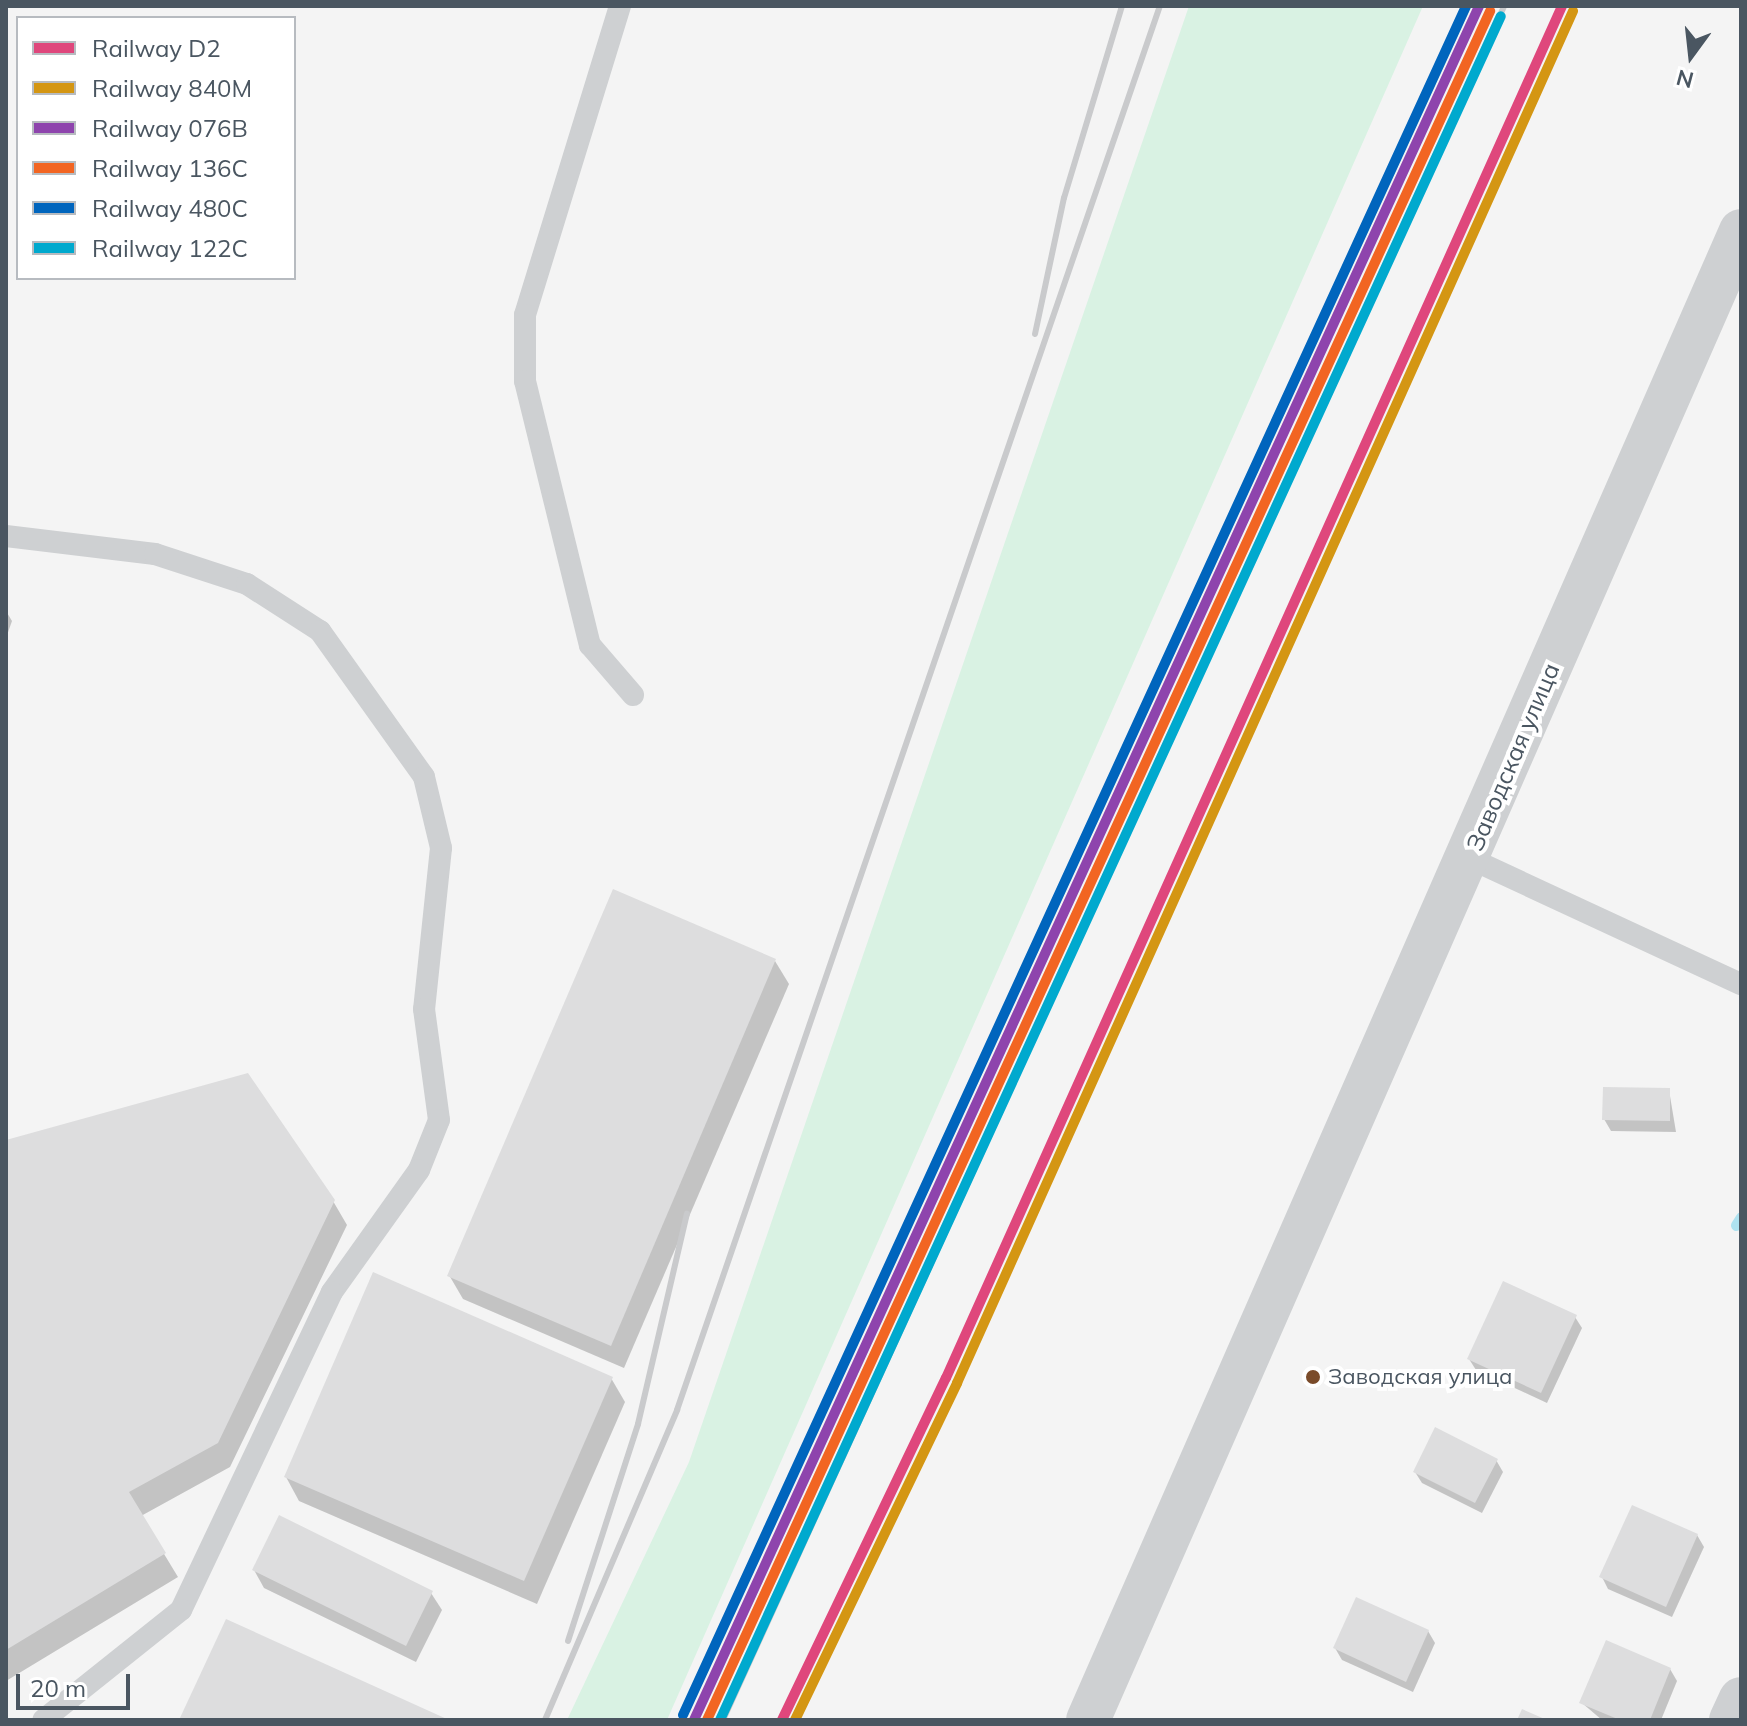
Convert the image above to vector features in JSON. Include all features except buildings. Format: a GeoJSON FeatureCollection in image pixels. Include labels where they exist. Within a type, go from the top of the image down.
{"type":"FeatureCollection","features":[{"type":"Feature","properties":{"kind":"street","name":"Заводская улица"},"geometry":{"type":"LineString","coordinates":[[1088,1720],[1469,858],[1741,231]]}},
{"type":"Feature","properties":{"kind":"street"},"geometry":{"type":"LineString","coordinates":[[1731,1720],[1741,1699]]}},
{"type":"Feature","properties":{"kind":"lane"},"geometry":{"type":"LineString","coordinates":[[620,6],[525,315],[525,381],[590,645],[633,695]]}},
{"type":"Feature","properties":{"kind":"lane"},"geometry":{"type":"LineString","coordinates":[[6,536],[155,554],[247,584],[320,631],[424,777],[441,848],[424,1009],[439,1120],[419,1170],[332,1292],[181,1610],[43,1720]]}},
{"type":"Feature","properties":{"kind":"lane"},"geometry":{"type":"LineString","coordinates":[[1469,858],[1741,984]]}},
{"type":"Feature","properties":{"kind":"green space"},"geometry":{"type":"Polygon","coordinates":[[[1189,6],[1423,6],[667,1720],[567,1720],[689,1462],[1189,6]]]}},
{"type":"Feature","properties":{"kind":"waterway"},"geometry":{"type":"LineString","coordinates":[[1736,1225],[1741,1217]]}},
{"type":"Feature","properties":{"kind":"railway"},"geometry":{"type":"LineString","coordinates":[[1035,334],[1064,198],[1122,6]]}},
{"type":"Feature","properties":{"kind":"railway"},"geometry":{"type":"LineString","coordinates":[[545,1720],[677,1410],[1160,6]]}},
{"type":"Feature","properties":{"kind":"railway"},"geometry":{"type":"LineString","coordinates":[[723,1720],[1504,6]]}},
{"type":"Feature","properties":{"kind":"railway"},"geometry":{"type":"LineString","coordinates":[[568,1641],[638,1424],[687,1214]]}},
{"type":"Feature","properties":{"kind":"rail line","name":"480С"},"geometry":{"type":"LineString","coordinates":[[683,1715],[1466,6]]}},
{"type":"Feature","properties":{"kind":"rail line","name":"076В"},"geometry":{"type":"LineString","coordinates":[[694,1720],[1479,6]]}},
{"type":"Feature","properties":{"kind":"rail line","name":"D2"},"geometry":{"type":"LineString","coordinates":[[782,1720],[946,1378],[1562,6]]}},
{"type":"Feature","properties":{"kind":"rail line","name":"136С"},"geometry":{"type":"LineString","coordinates":[[707,1720],[1490,11]]}},
{"type":"Feature","properties":{"kind":"rail line","name":"840М"},"geometry":{"type":"LineString","coordinates":[[795,1720],[957,1383],[1573,11]]}},
{"type":"Feature","properties":{"kind":"rail line","name":"122С"},"geometry":{"type":"LineString","coordinates":[[720,1720],[1501,16]]}},
{"type":"Feature","properties":{"kind":"place","name":"Заводская улица"},"geometry":{"type":"Point","coordinates":[1313,1377]}}]}
